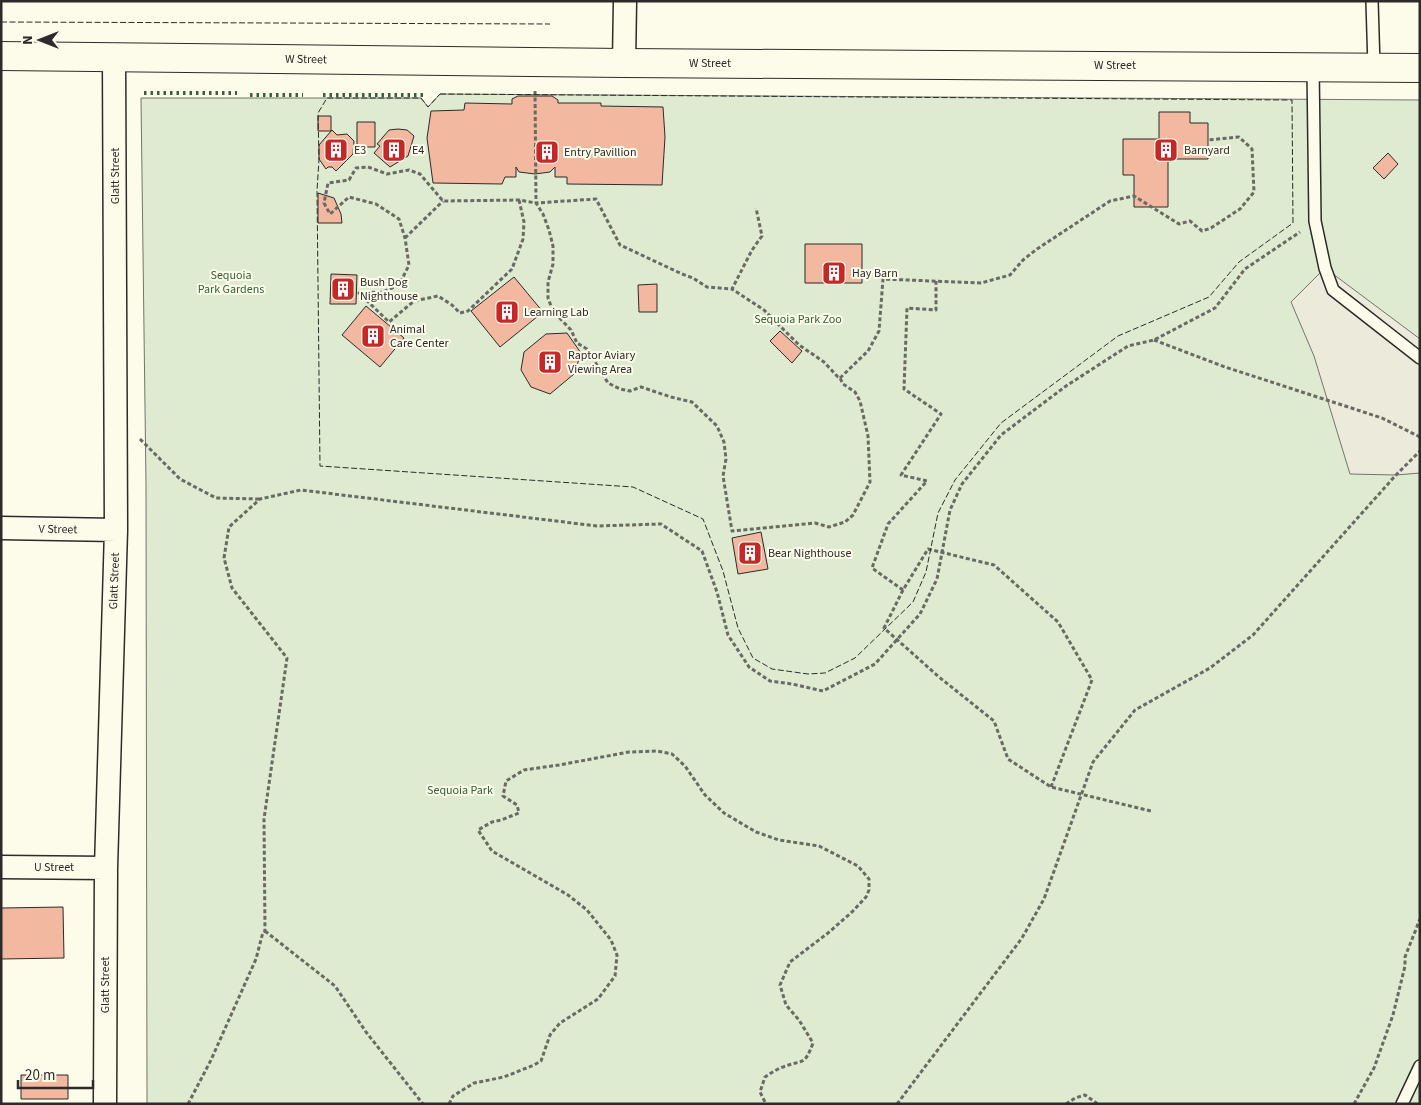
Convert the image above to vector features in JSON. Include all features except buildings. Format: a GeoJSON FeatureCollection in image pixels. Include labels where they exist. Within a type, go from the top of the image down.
{"type":"FeatureCollection","features":[{"type":"Feature","properties":{"kind":"main road","name":"W Street"},"geometry":{"type":"LineString","coordinates":[[1,56],[1420,68]]}},
{"type":"Feature","properties":{"kind":"street"},"geometry":{"type":"LineString","coordinates":[[624,62],[625,1]]}},
{"type":"Feature","properties":{"kind":"street","name":"Glatt Street"},"geometry":{"type":"LineString","coordinates":[[105,1104],[106,868],[116,530],[114,57]]}},
{"type":"Feature","properties":{"kind":"street","name":"V Street"},"geometry":{"type":"LineString","coordinates":[[1,528],[116,530]]}},
{"type":"Feature","properties":{"kind":"street","name":"U Street"},"geometry":{"type":"LineString","coordinates":[[1,867],[106,868]]}},
{"type":"Feature","properties":{"kind":"lane"},"geometry":{"type":"LineString","coordinates":[[1372,1],[1374,67]]}},
{"type":"Feature","properties":{"kind":"lane"},"geometry":{"type":"LineString","coordinates":[[1313,66],[1315,221],[1325,268],[1333,290],[1420,358]]}},
{"type":"Feature","properties":{"kind":"lane"},"geometry":{"type":"LineString","coordinates":[[1402,1104],[1420,1066]]}},
{"type":"Feature","properties":{"kind":"path"},"geometry":{"type":"LineString","coordinates":[[405,238],[442,201],[519,200],[536,203],[596,199],[620,245],[693,278],[707,287],[732,289],[764,310],[799,345],[824,362],[840,378],[843,384],[855,392],[860,401],[868,436],[870,482],[853,515],[845,522],[829,527],[815,523],[732,531],[723,476],[726,459],[724,442],[717,426],[692,402],[671,398],[641,387],[630,391],[620,389],[608,383],[587,349],[577,343],[571,330],[553,311],[548,298],[552,246],[549,230],[543,214],[536,203],[535,91]]}},
{"type":"Feature","properties":{"kind":"path"},"geometry":{"type":"LineString","coordinates":[[840,378],[868,351],[879,331],[884,279],[981,283],[1010,275],[1023,260],[1045,244],[1110,201],[1126,197],[1134,196],[1179,224],[1190,221],[1202,231],[1211,228],[1240,209],[1254,192],[1252,149],[1239,137],[1208,140]]}},
{"type":"Feature","properties":{"kind":"path"},"geometry":{"type":"LineString","coordinates":[[442,201],[420,174],[409,170],[387,174],[368,167],[356,168],[349,180],[328,183],[324,203],[330,214],[349,197],[376,204],[400,219],[409,265],[399,285],[383,292],[359,293],[389,322],[414,301],[438,296],[460,313],[468,311],[512,269],[523,239],[524,222],[519,200]]}},
{"type":"Feature","properties":{"kind":"path"},"geometry":{"type":"LineString","coordinates":[[732,289],[752,250],[762,236],[756,208]]}},
{"type":"Feature","properties":{"kind":"path"},"geometry":{"type":"LineString","coordinates":[[116,415],[180,479],[216,498],[260,499],[302,490],[597,526],[660,524],[702,551],[717,592],[728,635],[749,667],[770,681],[824,690],[875,664],[920,614],[937,579],[950,510],[962,484],[1001,434],[1066,386],[1128,346],[1154,340],[1215,308],[1245,269],[1315,221]]}},
{"type":"Feature","properties":{"kind":"path"},"geometry":{"type":"LineString","coordinates":[[902,590],[872,568],[888,524],[927,481],[901,475],[941,414],[904,389],[907,317],[908,308],[936,310],[936,281]]}},
{"type":"Feature","properties":{"kind":"path"},"geometry":{"type":"LineString","coordinates":[[1154,340],[1225,367],[1382,418],[1420,437]]}},
{"type":"Feature","properties":{"kind":"path"},"geometry":{"type":"LineString","coordinates":[[897,1104],[1022,938],[1044,899],[1093,762],[1135,710],[1210,668],[1253,635],[1396,475],[1420,451]]}},
{"type":"Feature","properties":{"kind":"path"},"geometry":{"type":"LineString","coordinates":[[188,1104],[211,1060],[256,959],[263,932],[266,931],[264,818],[287,658],[232,588],[224,558],[230,527],[260,499]]}},
{"type":"Feature","properties":{"kind":"path"},"geometry":{"type":"LineString","coordinates":[[1051,787],[1092,680],[1058,622],[994,565],[928,549],[902,590],[884,628],[939,677],[994,721],[1008,759],[1051,787],[1151,811]]}},
{"type":"Feature","properties":{"kind":"path"},"geometry":{"type":"LineString","coordinates":[[449,1104],[453,1096],[474,1083],[504,1077],[541,1061],[550,1034],[560,1023],[598,999],[615,976],[617,955],[611,940],[587,910],[568,895],[492,851],[478,830],[492,822],[520,813],[516,805],[503,796],[506,781],[524,770],[630,752],[657,751],[672,754],[685,766],[705,795],[724,813],[756,832],[779,840],[819,846],[858,866],[869,879],[869,890],[866,897],[852,912],[790,962],[780,985],[786,1005],[799,1020],[813,1043],[808,1057],[803,1062],[783,1067],[765,1077],[760,1092],[766,1104]]}},
{"type":"Feature","properties":{"kind":"path"},"geometry":{"type":"LineString","coordinates":[[1354,1104],[1374,1068],[1393,1015],[1405,966],[1405,957],[1420,919]]}},
{"type":"Feature","properties":{"kind":"path"},"geometry":{"type":"LineString","coordinates":[[266,931],[335,986],[366,1032],[423,1104]]}},
{"type":"Feature","properties":{"kind":"path"},"geometry":{"type":"LineString","coordinates":[[1066,1104],[1075,1098],[1085,1095],[1098,1104]]}},
{"type":"Feature","properties":{"kind":"green space","name":"Sequoia Park"},"geometry":{"type":"Polygon","coordinates":[[[440,94],[1420,100],[1420,1104],[147,1104],[146,485],[141,98],[421,98],[428,107],[440,94]]]}},
{"type":"Feature","properties":{"kind":"shaded area"},"geometry":{"type":"Polygon","coordinates":[[[1325,268],[1420,339],[1420,473],[1396,475],[1350,474],[1314,356],[1291,302],[1325,268]]]}},
{"type":"Feature","properties":{"kind":"hedge"},"geometry":{"type":"LineString","coordinates":[[144,93],[237,93]]}},
{"type":"Feature","properties":{"kind":"hedge"},"geometry":{"type":"LineString","coordinates":[[250,95],[303,95]]}},
{"type":"Feature","properties":{"kind":"hedge"},"geometry":{"type":"LineString","coordinates":[[323,95],[427,95]]}},
{"type":"Feature","properties":{"kind":"fence"},"geometry":{"type":"LineString","coordinates":[[1,22],[550,24]]}},
{"type":"Feature","properties":{"kind":"fence"},"geometry":{"type":"LineString","coordinates":[[440,94],[1292,100],[1293,223],[1239,262],[1209,297],[1118,336],[1001,423],[955,480],[938,513],[926,572],[913,602],[855,658],[825,673],[808,674],[772,669],[753,658],[738,628],[723,571],[703,519],[633,487],[320,466],[318,113],[327,98],[421,98],[428,107],[440,94]]}},
{"type":"Feature","properties":{"kind":"place","name":"E3"},"geometry":{"type":"Point","coordinates":[336,150]}},
{"type":"Feature","properties":{"kind":"place","name":"E4"},"geometry":{"type":"Point","coordinates":[394,150]}},
{"type":"Feature","properties":{"kind":"place","name":"Barnyard"},"geometry":{"type":"Point","coordinates":[1166,150]}},
{"type":"Feature","properties":{"kind":"place","name":"Entry Pavillion"},"geometry":{"type":"Point","coordinates":[547,152]}},
{"type":"Feature","properties":{"kind":"place","name":"Hay Barn"},"geometry":{"type":"Point","coordinates":[834,273]}},
{"type":"Feature","properties":{"kind":"place","name":"Bush Dog Nighthouse"},"geometry":{"type":"Point","coordinates":[343,289]}},
{"type":"Feature","properties":{"kind":"place","name":"Learning Lab"},"geometry":{"type":"Point","coordinates":[507,312]}},
{"type":"Feature","properties":{"kind":"place","name":"Animal Care Center"},"geometry":{"type":"Point","coordinates":[373,336]}},
{"type":"Feature","properties":{"kind":"place","name":"Raptor Aviary Viewing Area"},"geometry":{"type":"Point","coordinates":[550,362]}},
{"type":"Feature","properties":{"kind":"place","name":"Bear Nighthouse"},"geometry":{"type":"Point","coordinates":[750,553]}},
{"type":"Feature","properties":{"kind":"park label","name":"Sequoia Park Gardens"},"geometry":{"type":"Point","coordinates":[231,282]}},
{"type":"Feature","properties":{"kind":"park label","name":"Sequoia Park Zoo"},"geometry":{"type":"Point","coordinates":[798,319]}}]}
